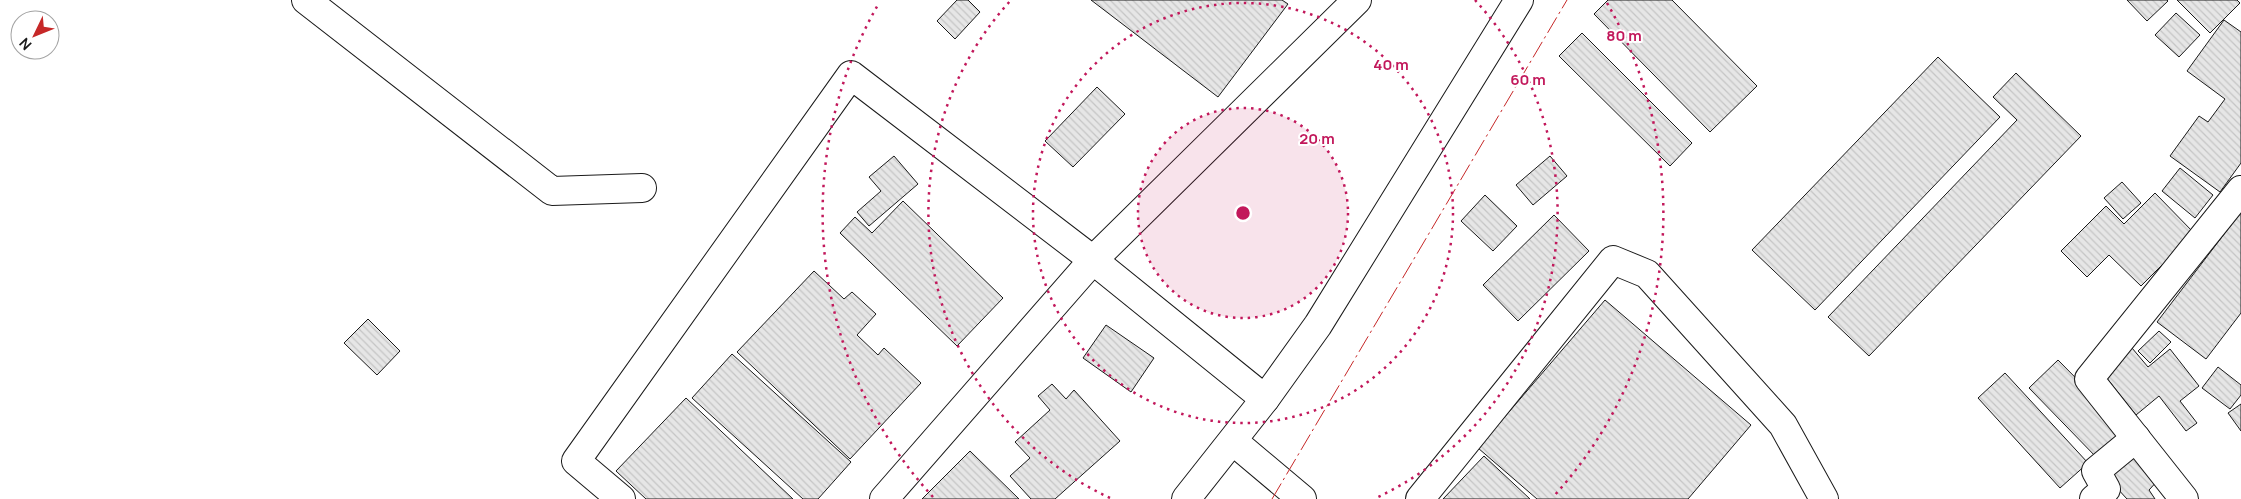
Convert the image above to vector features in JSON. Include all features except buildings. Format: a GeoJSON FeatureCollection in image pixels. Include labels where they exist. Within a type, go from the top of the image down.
{"type":"FeatureCollection","features":[{"type":"Feature","properties":{"kind":"street"},"geometry":{"type":"LineString","coordinates":[[306,0],[552,191],[642,188]]}},
{"type":"Feature","properties":{"kind":"street"},"geometry":{"type":"LineString","coordinates":[[884,499],[1093,260],[1357,0]]}},
{"type":"Feature","properties":{"kind":"street"},"geometry":{"type":"LineString","coordinates":[[1186,499],[1266,399],[1318,325],[1519,0]]}},
{"type":"Feature","properties":{"kind":"street"},"geometry":{"type":"LineString","coordinates":[[621,499],[576,461],[851,75],[1093,260],[1266,399]]}},
{"type":"Feature","properties":{"kind":"street"},"geometry":{"type":"LineString","coordinates":[[2184,499],[2089,378],[2240,193]]}},
{"type":"Feature","properties":{"kind":"street"},"geometry":{"type":"LineString","coordinates":[[1420,499],[1613,260],[1647,274],[1783,425],[1824,499]]}},
{"type":"Feature","properties":{"kind":"street"},"geometry":{"type":"LineString","coordinates":[[2094,499],[2106,488],[2096,471],[2136,438]]}},
{"type":"Feature","properties":{"kind":"street"},"geometry":{"type":"LineString","coordinates":[[1233,441],[1302,499]]}},
{"type":"Feature","properties":{"kind":"power"},"geometry":{"type":"LineString","coordinates":[[1272,499],[1567,0]]}}]}
